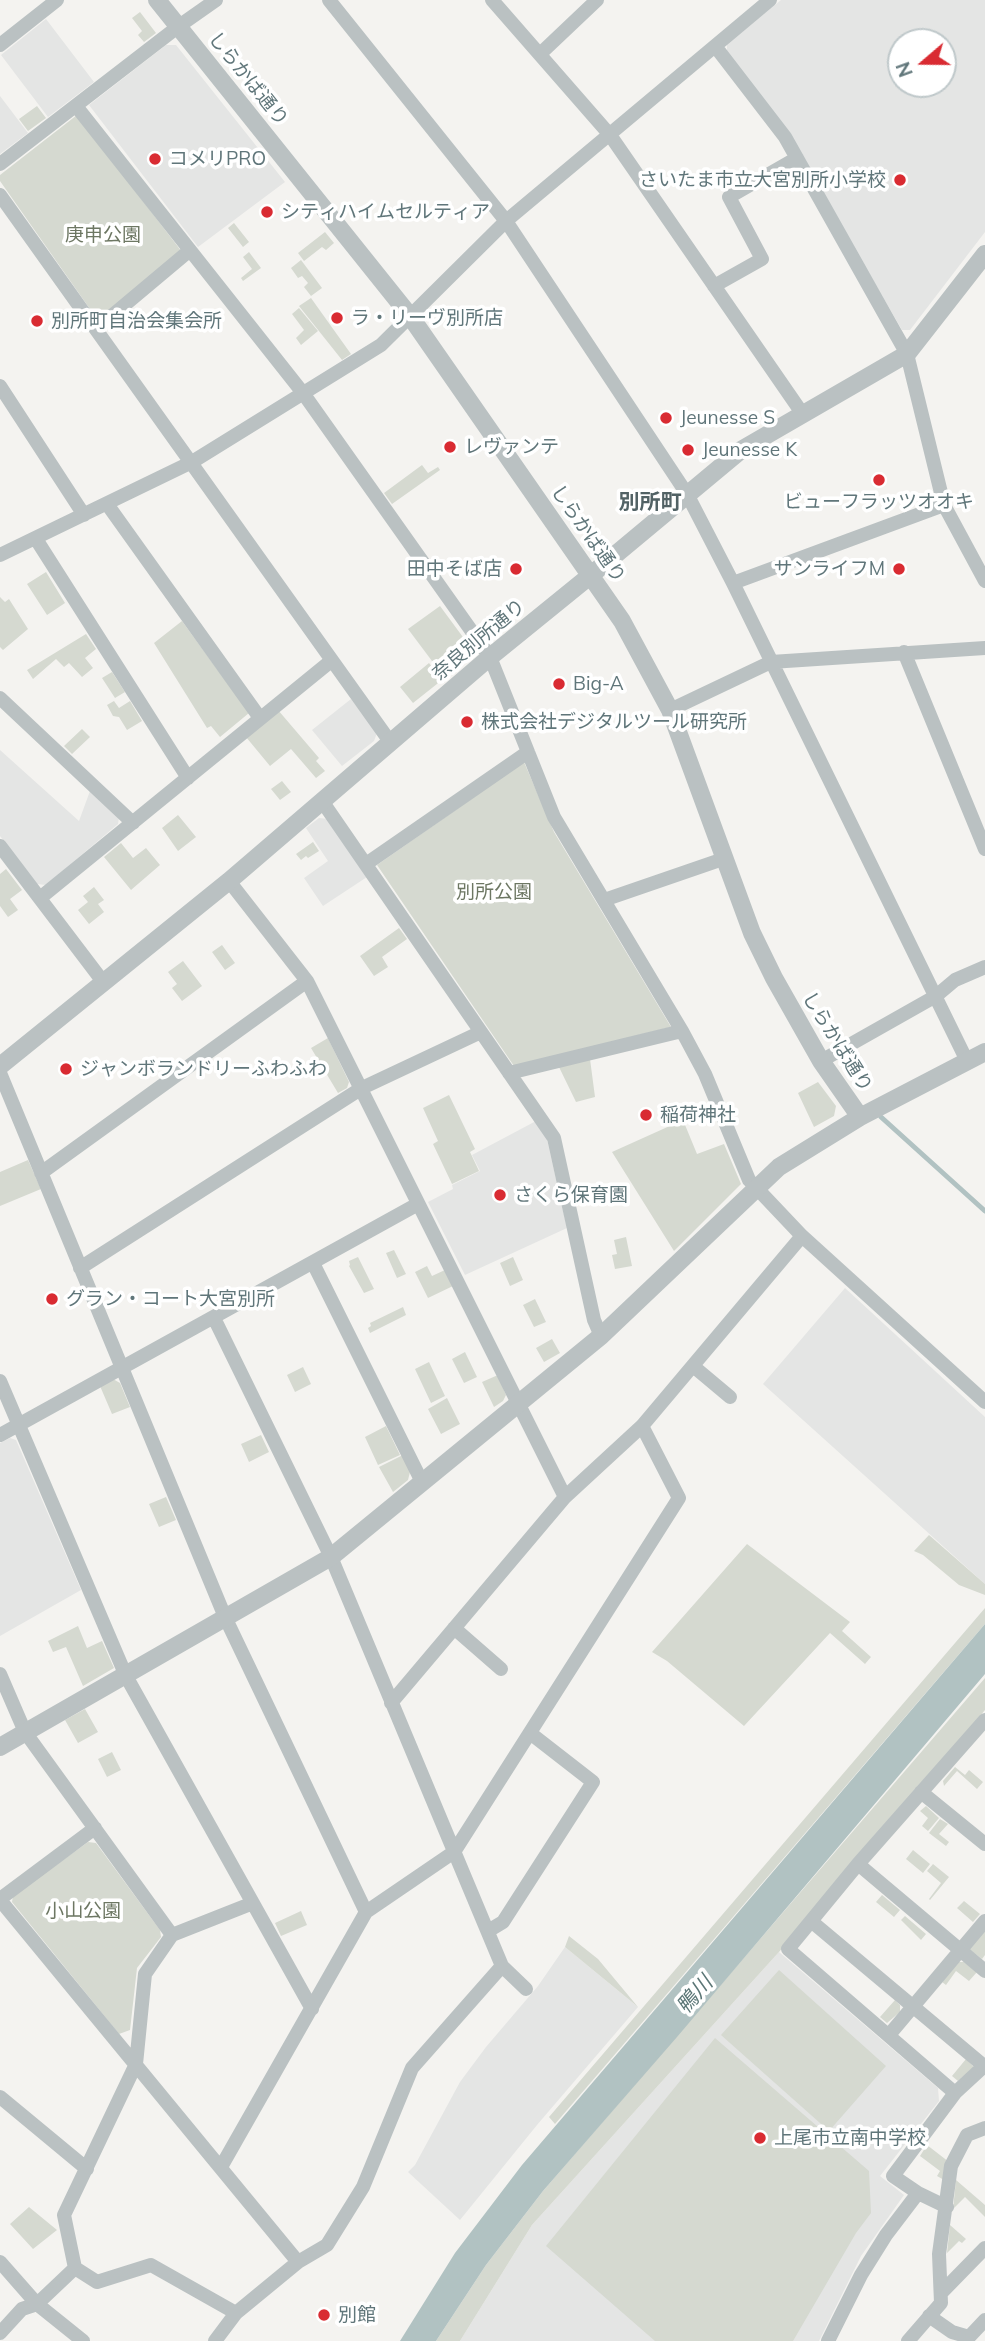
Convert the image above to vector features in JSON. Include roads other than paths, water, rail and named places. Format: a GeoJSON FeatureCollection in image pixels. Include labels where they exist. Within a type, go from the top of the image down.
{"type":"FeatureCollection","features":[{"type":"Feature","properties":{"kind":"street"},"geometry":{"type":"LineString","coordinates":[[0,45],[57,0]]}},
{"type":"Feature","properties":{"kind":"street","name":"しらかば通り"},"geometry":{"type":"LineString","coordinates":[[157,0],[410,316],[591,575],[637,646],[670,710],[752,933],[821,1061],[860,1117]]}},
{"type":"Feature","properties":{"kind":"street"},"geometry":{"type":"LineString","coordinates":[[0,164],[216,0]]}},
{"type":"Feature","properties":{"kind":"street"},"geometry":{"type":"LineString","coordinates":[[329,0],[506,221],[687,494],[967,1061]]}},
{"type":"Feature","properties":{"kind":"street"},"geometry":{"type":"LineString","coordinates":[[492,0],[610,135],[802,413]]}},
{"type":"Feature","properties":{"kind":"street"},"geometry":{"type":"LineString","coordinates":[[540,54],[597,0]]}},
{"type":"Feature","properties":{"kind":"street"},"geometry":{"type":"LineString","coordinates":[[0,555],[192,462],[381,345],[506,221],[770,0]]}},
{"type":"Feature","properties":{"kind":"street"},"geometry":{"type":"LineString","coordinates":[[715,46],[785,137],[907,354],[944,505],[985,581]]}},
{"type":"Feature","properties":{"kind":"street"},"geometry":{"type":"LineString","coordinates":[[76,106],[303,393],[490,657],[554,817],[682,1031],[705,1074],[730,1139],[755,1188],[802,1236],[985,1402]]}},
{"type":"Feature","properties":{"kind":"street"},"geometry":{"type":"LineString","coordinates":[[714,286],[762,259],[729,197],[797,158]]}},
{"type":"Feature","properties":{"kind":"street"},"geometry":{"type":"LineString","coordinates":[[0,195],[391,743]]}},
{"type":"Feature","properties":{"kind":"street"},"geometry":{"type":"LineString","coordinates":[[96,329],[189,251]]}},
{"type":"Feature","properties":{"kind":"street","name":"奈良別所通り"},"geometry":{"type":"LineString","coordinates":[[0,1066],[229,881],[490,657],[741,450],[907,354],[985,254]]}},
{"type":"Feature","properties":{"kind":"street"},"geometry":{"type":"LineString","coordinates":[[0,386],[84,515]]}},
{"type":"Feature","properties":{"kind":"street"},"geometry":{"type":"LineString","coordinates":[[107,504],[260,718]]}},
{"type":"Feature","properties":{"kind":"street"},"geometry":{"type":"LineString","coordinates":[[733,583],[944,505]]}},
{"type":"Feature","properties":{"kind":"street"},"geometry":{"type":"LineString","coordinates":[[36,538],[188,778]]}},
{"type":"Feature","properties":{"kind":"street"},"geometry":{"type":"LineString","coordinates":[[670,710],[771,662],[985,648]]}},
{"type":"Feature","properties":{"kind":"street"},"geometry":{"type":"LineString","coordinates":[[904,653],[985,849]]}},
{"type":"Feature","properties":{"kind":"street"},"geometry":{"type":"LineString","coordinates":[[40,898],[331,661]]}},
{"type":"Feature","properties":{"kind":"street"},"geometry":{"type":"LineString","coordinates":[[0,698],[132,823]]}},
{"type":"Feature","properties":{"kind":"street"},"geometry":{"type":"LineString","coordinates":[[366,864],[528,752]]}},
{"type":"Feature","properties":{"kind":"street"},"geometry":{"type":"LineString","coordinates":[[322,801],[554,1138],[594,1320],[601,1336]]}},
{"type":"Feature","properties":{"kind":"street"},"geometry":{"type":"LineString","coordinates":[[0,846],[104,984]]}},
{"type":"Feature","properties":{"kind":"street"},"geometry":{"type":"LineString","coordinates":[[604,900],[726,858]]}},
{"type":"Feature","properties":{"kind":"street"},"geometry":{"type":"LineString","coordinates":[[229,881],[307,981],[565,1497]]}},
{"type":"Feature","properties":{"kind":"street"},"geometry":{"type":"LineString","coordinates":[[821,1061],[936,996],[955,980],[985,967]]}},
{"type":"Feature","properties":{"kind":"street"},"geometry":{"type":"LineString","coordinates":[[41,1173],[307,981]]}},
{"type":"Feature","properties":{"kind":"street"},"geometry":{"type":"LineString","coordinates":[[509,1073],[682,1031]]}},
{"type":"Feature","properties":{"kind":"street"},"geometry":{"type":"LineString","coordinates":[[80,1268],[362,1088],[481,1032]]}},
{"type":"Feature","properties":{"kind":"street"},"geometry":{"type":"LineString","coordinates":[[0,1747],[331,1557],[601,1336],[779,1167],[860,1117],[985,1052]]}},
{"type":"Feature","properties":{"kind":"street"},"geometry":{"type":"LineString","coordinates":[[0,1073],[225,1618],[366,1912]]}},
{"type":"Feature","properties":{"kind":"street"},"geometry":{"type":"LineString","coordinates":[[0,1435],[418,1204]]}},
{"type":"Feature","properties":{"kind":"street"},"geometry":{"type":"LineString","coordinates":[[391,1703],[565,1497],[642,1426],[802,1236]]}},
{"type":"Feature","properties":{"kind":"street"},"geometry":{"type":"LineString","coordinates":[[313,1263],[422,1482]]}},
{"type":"Feature","properties":{"kind":"street"},"geometry":{"type":"LineString","coordinates":[[214,1318],[331,1557],[502,1966],[526,1989]]}},
{"type":"Feature","properties":{"kind":"street"},"geometry":{"type":"LineString","coordinates":[[693,1366],[730,1396]]}},
{"type":"Feature","properties":{"kind":"street"},"geometry":{"type":"LineString","coordinates":[[0,1381],[125,1676],[312,2009]]}},
{"type":"Feature","properties":{"kind":"street"},"geometry":{"type":"LineString","coordinates":[[221,2167],[366,1912],[454,1852],[679,1498],[642,1426]]}},
{"type":"Feature","properties":{"kind":"street"},"geometry":{"type":"LineString","coordinates":[[454,1628],[501,1669]]}},
{"type":"Feature","properties":{"kind":"street"},"geometry":{"type":"LineString","coordinates":[[0,1674],[25,1732],[172,1935]]}},
{"type":"Feature","properties":{"kind":"street"},"geometry":{"type":"LineString","coordinates":[[955,2093],[788,1949],[985,1720]]}},
{"type":"Feature","properties":{"kind":"street"},"geometry":{"type":"LineString","coordinates":[[488,1931],[502,1922],[593,1782],[530,1733]]}},
{"type":"Feature","properties":{"kind":"street"},"geometry":{"type":"LineString","coordinates":[[921,1792],[984,1841]]}},
{"type":"Feature","properties":{"kind":"street"},"geometry":{"type":"LineString","coordinates":[[95,1828],[0,1900],[298,2262]]}},
{"type":"Feature","properties":{"kind":"street"},"geometry":{"type":"LineString","coordinates":[[859,1864],[985,1971]]}},
{"type":"Feature","properties":{"kind":"street"},"geometry":{"type":"LineString","coordinates":[[236,2313],[151,2265],[97,2282],[75,2268],[64,2214],[136,2064],[145,1974],[172,1935],[253,1903]]}},
{"type":"Feature","properties":{"kind":"street"},"geometry":{"type":"LineString","coordinates":[[888,2035],[985,1921]]}},
{"type":"Feature","properties":{"kind":"street"},"geometry":{"type":"LineString","coordinates":[[811,1922],[984,2066],[955,2093],[893,2176],[918,2193],[947,2207]]}},
{"type":"Feature","properties":{"kind":"street"},"geometry":{"type":"LineString","coordinates":[[215,2341],[236,2313],[298,2262],[327,2245],[363,2187],[412,2068],[502,1966]]}},
{"type":"Feature","properties":{"kind":"street"},"geometry":{"type":"LineString","coordinates":[[0,2097],[87,2169]]}},
{"type":"Feature","properties":{"kind":"street"},"geometry":{"type":"LineString","coordinates":[[908,2341],[941,2304],[939,2254],[951,2166],[967,2135],[985,2128]]}},
{"type":"Feature","properties":{"kind":"street"},"geometry":{"type":"LineString","coordinates":[[828,2341],[861,2275],[886,2235],[918,2193]]}},
{"type":"Feature","properties":{"kind":"street"},"geometry":{"type":"LineString","coordinates":[[941,2293],[985,2248]]}},
{"type":"Feature","properties":{"kind":"street"},"geometry":{"type":"LineString","coordinates":[[0,2262],[37,2304],[83,2341]]}},
{"type":"Feature","properties":{"kind":"street"},"geometry":{"type":"LineString","coordinates":[[0,2333],[22,2309],[37,2304],[75,2268]]}},
{"type":"Feature","properties":{"kind":"street"},"geometry":{"type":"LineString","coordinates":[[929,2316],[952,2332],[969,2337],[985,2320]]}},
{"type":"Feature","properties":{"kind":"water","name":"鴨川"},"geometry":{"type":"Polygon","coordinates":[[[985,1624],[985,1674],[543,2191],[486,2265],[436,2341],[400,2341],[455,2253],[522,2165],[985,1624]]]}},
{"type":"Feature","properties":{"kind":"waterway"},"geometry":{"type":"LineString","coordinates":[[881,1117],[985,1211]]}},
{"type":"Feature","properties":{"kind":"place","name":"コメリPRO"},"geometry":{"type":"Point","coordinates":[155,159]}},
{"type":"Feature","properties":{"kind":"place","name":"さいたま市立大宮別所小学校"},"geometry":{"type":"Point","coordinates":[900,180]}},
{"type":"Feature","properties":{"kind":"place","name":"シティハイムセルティア"},"geometry":{"type":"Point","coordinates":[267,212]}},
{"type":"Feature","properties":{"kind":"place","name":"ラ・リーヴ別所店"},"geometry":{"type":"Point","coordinates":[337,318]}},
{"type":"Feature","properties":{"kind":"place","name":"別所町自治会集会所"},"geometry":{"type":"Point","coordinates":[37,321]}},
{"type":"Feature","properties":{"kind":"place","name":"Jeunesse S"},"geometry":{"type":"Point","coordinates":[666,418]}},
{"type":"Feature","properties":{"kind":"place","name":"レヴァンテ"},"geometry":{"type":"Point","coordinates":[450,447]}},
{"type":"Feature","properties":{"kind":"place","name":"Jeunesse K"},"geometry":{"type":"Point","coordinates":[688,450]}},
{"type":"Feature","properties":{"kind":"place","name":"ビューフラッツオオキ"},"geometry":{"type":"Point","coordinates":[879,480]}},
{"type":"Feature","properties":{"kind":"place","name":"田中そば店"},"geometry":{"type":"Point","coordinates":[516,569]}},
{"type":"Feature","properties":{"kind":"place","name":"サンライフM"},"geometry":{"type":"Point","coordinates":[899,569]}},
{"type":"Feature","properties":{"kind":"place","name":"Big-A"},"geometry":{"type":"Point","coordinates":[559,684]}},
{"type":"Feature","properties":{"kind":"place","name":"株式会社デジタルツール研究所"},"geometry":{"type":"Point","coordinates":[467,722]}},
{"type":"Feature","properties":{"kind":"place","name":"ジャンボランドリーふわふわ"},"geometry":{"type":"Point","coordinates":[66,1069]}},
{"type":"Feature","properties":{"kind":"place","name":"稲荷神社"},"geometry":{"type":"Point","coordinates":[646,1115]}},
{"type":"Feature","properties":{"kind":"place","name":"さくら保育園"},"geometry":{"type":"Point","coordinates":[500,1195]}},
{"type":"Feature","properties":{"kind":"place","name":"グラン・コート大宮別所"},"geometry":{"type":"Point","coordinates":[52,1299]}},
{"type":"Feature","properties":{"kind":"place","name":"上尾市立南中学校"},"geometry":{"type":"Point","coordinates":[760,2138]}},
{"type":"Feature","properties":{"kind":"place","name":"別館"},"geometry":{"type":"Point","coordinates":[324,2315]}},
{"type":"Feature","properties":{"kind":"district","name":"別所町"},"geometry":{"type":"Point","coordinates":[650,503]}},
{"type":"Feature","properties":{"kind":"park label","name":"庚申公園"},"geometry":{"type":"Point","coordinates":[103,235]}},
{"type":"Feature","properties":{"kind":"park label","name":"別所公園"},"geometry":{"type":"Point","coordinates":[494,892]}},
{"type":"Feature","properties":{"kind":"park label","name":"小山公園"},"geometry":{"type":"Point","coordinates":[83,1911]}}]}
